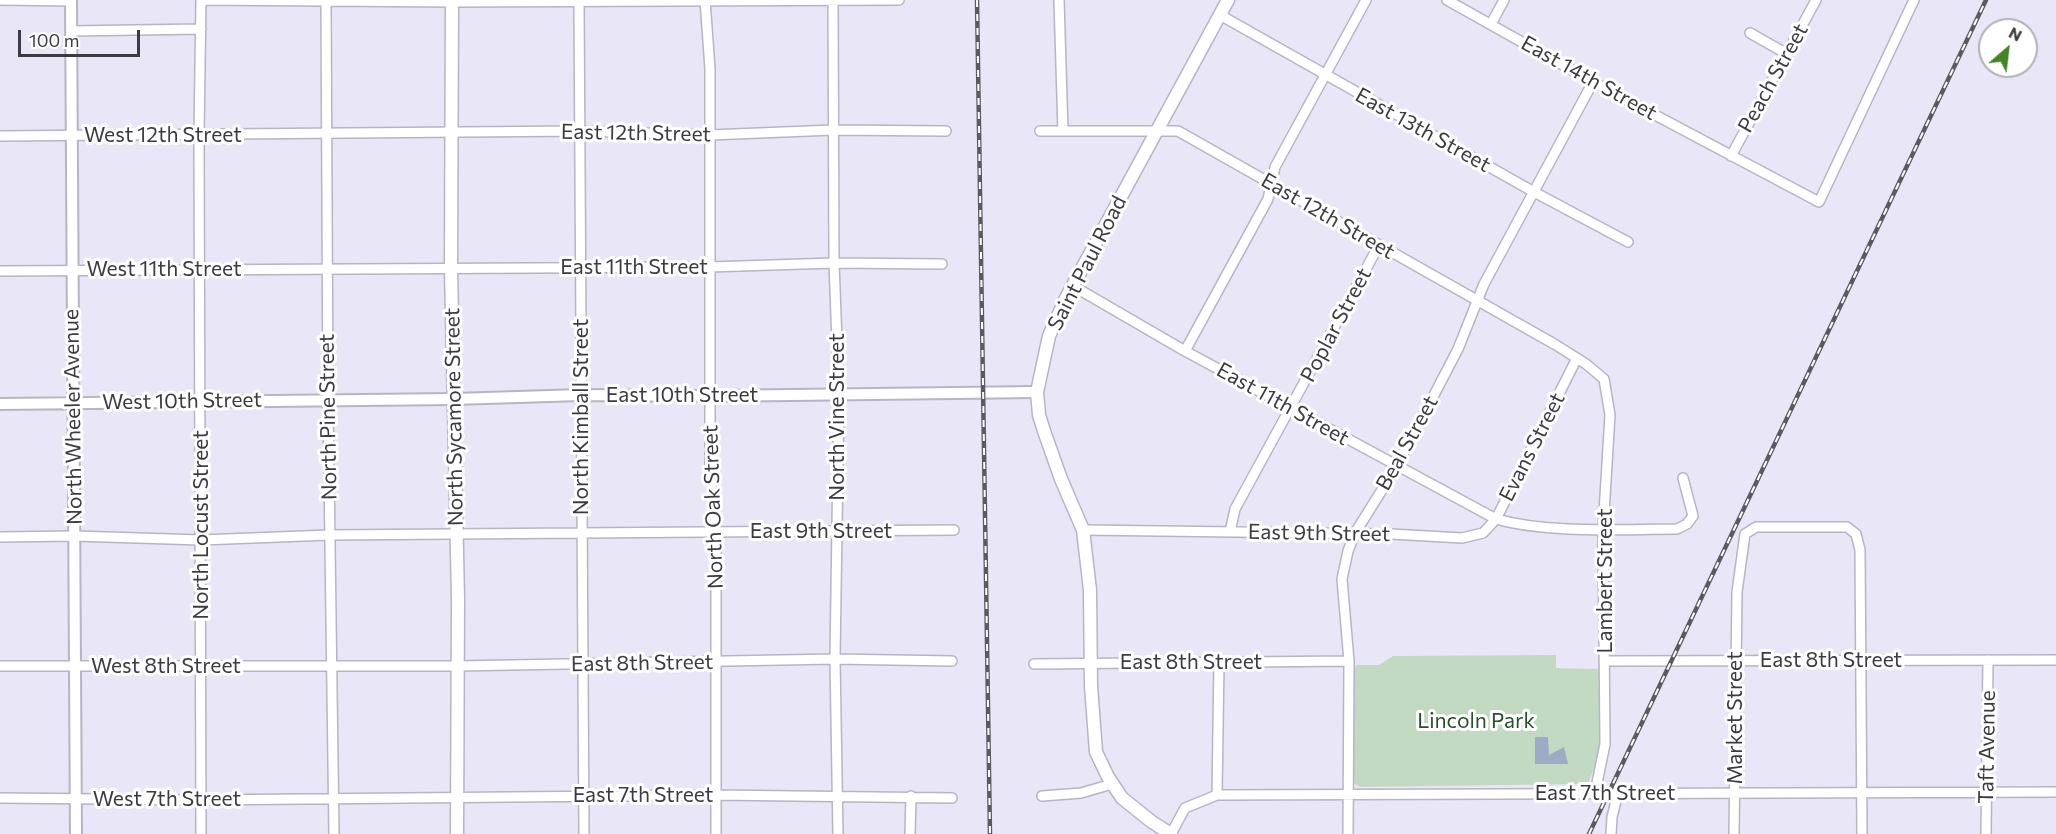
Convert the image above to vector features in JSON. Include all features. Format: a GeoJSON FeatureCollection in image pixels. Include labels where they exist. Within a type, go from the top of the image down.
{"type":"FeatureCollection","features":[{"type":"Feature","properties":{"kind":"main road","name":"Saint Paul Road"},"geometry":{"type":"LineString","coordinates":[[1171,834],[1122,798],[1112,784],[1096,752],[1093,730],[1090,590],[1083,530],[1044,431],[1039,415],[1037,392],[1048,336],[1228,0]]}},
{"type":"Feature","properties":{"kind":"main road","name":"North Sycamore Street"},"geometry":{"type":"LineString","coordinates":[[453,1],[451,268],[458,666],[457,834]]}},
{"type":"Feature","properties":{"kind":"street"},"geometry":{"type":"LineString","coordinates":[[0,0],[71,0]]}},
{"type":"Feature","properties":{"kind":"street","name":"North Wheeler Avenue"},"geometry":{"type":"LineString","coordinates":[[71,0],[71,270],[77,666],[76,834]]}},
{"type":"Feature","properties":{"kind":"street"},"geometry":{"type":"LineString","coordinates":[[201,0],[899,0]]}},
{"type":"Feature","properties":{"kind":"street","name":"North Locust Street"},"geometry":{"type":"LineString","coordinates":[[201,0],[199,135],[201,834]]}},
{"type":"Feature","properties":{"kind":"street","name":"North Kimball Street"},"geometry":{"type":"LineString","coordinates":[[579,0],[584,834]]}},
{"type":"Feature","properties":{"kind":"street","name":"North Oak Street"},"geometry":{"type":"LineString","coordinates":[[705,0],[710,69],[709,396],[710,464],[716,532],[716,834]]}},
{"type":"Feature","properties":{"kind":"street"},"geometry":{"type":"LineString","coordinates":[[1059,0],[1063,130]]}},
{"type":"Feature","properties":{"kind":"street"},"geometry":{"type":"LineString","coordinates":[[1185,351],[1268,199],[1275,167],[1366,0]]}},
{"type":"Feature","properties":{"kind":"street","name":"East 14th Street"},"geometry":{"type":"LineString","coordinates":[[1447,0],[1593,82],[1819,202],[1914,0]]}},
{"type":"Feature","properties":{"kind":"street"},"geometry":{"type":"LineString","coordinates":[[1491,24],[1504,0]]}},
{"type":"Feature","properties":{"kind":"street","name":"Peach Street"},"geometry":{"type":"LineString","coordinates":[[1731,156],[1816,0]]}},
{"type":"Feature","properties":{"kind":"street","name":"North Pine Street"},"geometry":{"type":"LineString","coordinates":[[326,1],[329,535],[334,834]]}},
{"type":"Feature","properties":{"kind":"street","name":"North Vine Street"},"geometry":{"type":"LineString","coordinates":[[833,1],[834,263],[839,394],[835,659],[838,834]]}},
{"type":"Feature","properties":{"kind":"street","name":"East 13th Street"},"geometry":{"type":"LineString","coordinates":[[1220,15],[1534,192],[1628,242]]}},
{"type":"Feature","properties":{"kind":"street"},"geometry":{"type":"LineString","coordinates":[[71,31],[201,29]]}},
{"type":"Feature","properties":{"kind":"street"},"geometry":{"type":"LineString","coordinates":[[1750,33],[1787,54]]}},
{"type":"Feature","properties":{"kind":"street","name":"Beal Street"},"geometry":{"type":"LineString","coordinates":[[1348,834],[1349,661],[1342,579],[1348,551],[1355,533],[1397,466],[1458,348],[1484,284],[1593,82]]}},
{"type":"Feature","properties":{"kind":"street","name":"East 12th Street"},"geometry":{"type":"LineString","coordinates":[[327,134],[579,131],[710,135],[833,130],[946,131]]}},
{"type":"Feature","properties":{"kind":"street","name":"East 12th Street"},"geometry":{"type":"LineString","coordinates":[[1040,131],[1178,130],[1577,358],[1596,372]]}},
{"type":"Feature","properties":{"kind":"street","name":"West 12th Street"},"geometry":{"type":"LineString","coordinates":[[0,136],[327,134]]}},
{"type":"Feature","properties":{"kind":"street","name":"Poplar Street"},"geometry":{"type":"LineString","coordinates":[[1230,532],[1235,509],[1379,245]]}},
{"type":"Feature","properties":{"kind":"street","name":"East 11th Street"},"geometry":{"type":"LineString","coordinates":[[327,268],[942,264]]}},
{"type":"Feature","properties":{"kind":"street","name":"West 11th Street"},"geometry":{"type":"LineString","coordinates":[[0,271],[327,268]]}},
{"type":"Feature","properties":{"kind":"street","name":"East 11th Street"},"geometry":{"type":"LineString","coordinates":[[1073,286],[1185,351],[1496,519]]}},
{"type":"Feature","properties":{"kind":"street","name":"Evans Street"},"geometry":{"type":"LineString","coordinates":[[1484,533],[1496,519],[1577,358]]}},
{"type":"Feature","properties":{"kind":"street","name":"Lambert Street"},"geometry":{"type":"LineString","coordinates":[[1595,793],[1605,744],[1603,529],[1610,415],[1604,379],[1596,372]]}},
{"type":"Feature","properties":{"kind":"street","name":"East 10th Street"},"geometry":{"type":"LineString","coordinates":[[328,400],[581,395],[709,396],[1037,392]]}},
{"type":"Feature","properties":{"kind":"street","name":"West 10th Street"},"geometry":{"type":"LineString","coordinates":[[0,404],[328,400]]}},
{"type":"Feature","properties":{"kind":"street"},"geometry":{"type":"LineString","coordinates":[[1496,519],[1534,526],[1677,529],[1687,524],[1693,516],[1683,478]]}},
{"type":"Feature","properties":{"kind":"street","name":"Market Street"},"geometry":{"type":"LineString","coordinates":[[1734,834],[1737,592],[1745,534],[1756,527],[1847,526],[1856,534],[1860,550],[1862,659]]}},
{"type":"Feature","properties":{"kind":"street","name":"East 9th Street"},"geometry":{"type":"LineString","coordinates":[[1083,530],[1355,533],[1462,538],[1484,533]]}},
{"type":"Feature","properties":{"kind":"street","name":"East 9th Street"},"geometry":{"type":"LineString","coordinates":[[0,537],[75,536],[201,540],[329,535],[954,531]]}},
{"type":"Feature","properties":{"kind":"street","name":"East 8th Street"},"geometry":{"type":"LineString","coordinates":[[332,666],[583,665],[835,659],[952,661]]}},
{"type":"Feature","properties":{"kind":"street"},"geometry":{"type":"LineString","coordinates":[[1862,659],[1862,834]]}},
{"type":"Feature","properties":{"kind":"street","name":"Taft Avenue"},"geometry":{"type":"LineString","coordinates":[[1986,834],[1988,660]]}},
{"type":"Feature","properties":{"kind":"street","name":"East 8th Street"},"geometry":{"type":"LineString","coordinates":[[1605,661],[2056,660]]}},
{"type":"Feature","properties":{"kind":"street","name":"East 8th Street"},"geometry":{"type":"LineString","coordinates":[[1034,664],[1349,661]]}},
{"type":"Feature","properties":{"kind":"street"},"geometry":{"type":"LineString","coordinates":[[1216,795],[1219,662]]}},
{"type":"Feature","properties":{"kind":"street","name":"West 8th Street"},"geometry":{"type":"LineString","coordinates":[[0,666],[332,666]]}},
{"type":"Feature","properties":{"kind":"street"},"geometry":{"type":"LineString","coordinates":[[1042,796],[1081,793],[1112,784]]}},
{"type":"Feature","properties":{"kind":"street"},"geometry":{"type":"LineString","coordinates":[[1611,834],[1612,817],[1618,792]]}},
{"type":"Feature","properties":{"kind":"street","name":"East 7th Street"},"geometry":{"type":"LineString","coordinates":[[1171,834],[1185,808],[1216,795],[2056,792]]}},
{"type":"Feature","properties":{"kind":"street","name":"East 7th Street"},"geometry":{"type":"LineString","coordinates":[[334,798],[716,795],[952,798]]}},
{"type":"Feature","properties":{"kind":"street"},"geometry":{"type":"LineString","coordinates":[[910,834],[911,796]]}},
{"type":"Feature","properties":{"kind":"street","name":"West 7th Street"},"geometry":{"type":"LineString","coordinates":[[0,798],[201,800],[334,798]]}},
{"type":"Feature","properties":{"kind":"green space","name":"Lincoln Park"},"geometry":{"type":"Polygon","coordinates":[[[1556,655],[1556,668],[1599,669],[1599,755],[1588,784],[1360,787],[1353,783],[1352,672],[1357,665],[1379,665],[1393,656],[1556,655]]]}},
{"type":"Feature","properties":{"kind":"water"},"geometry":{"type":"Polygon","coordinates":[[[1535,737],[1548,737],[1549,755],[1564,747],[1568,764],[1535,764],[1535,737]]]}},
{"type":"Feature","properties":{"kind":"railway"},"geometry":{"type":"LineString","coordinates":[[977,0],[990,834]]}},
{"type":"Feature","properties":{"kind":"railway"},"geometry":{"type":"LineString","coordinates":[[1589,834],[1986,0]]}}]}
